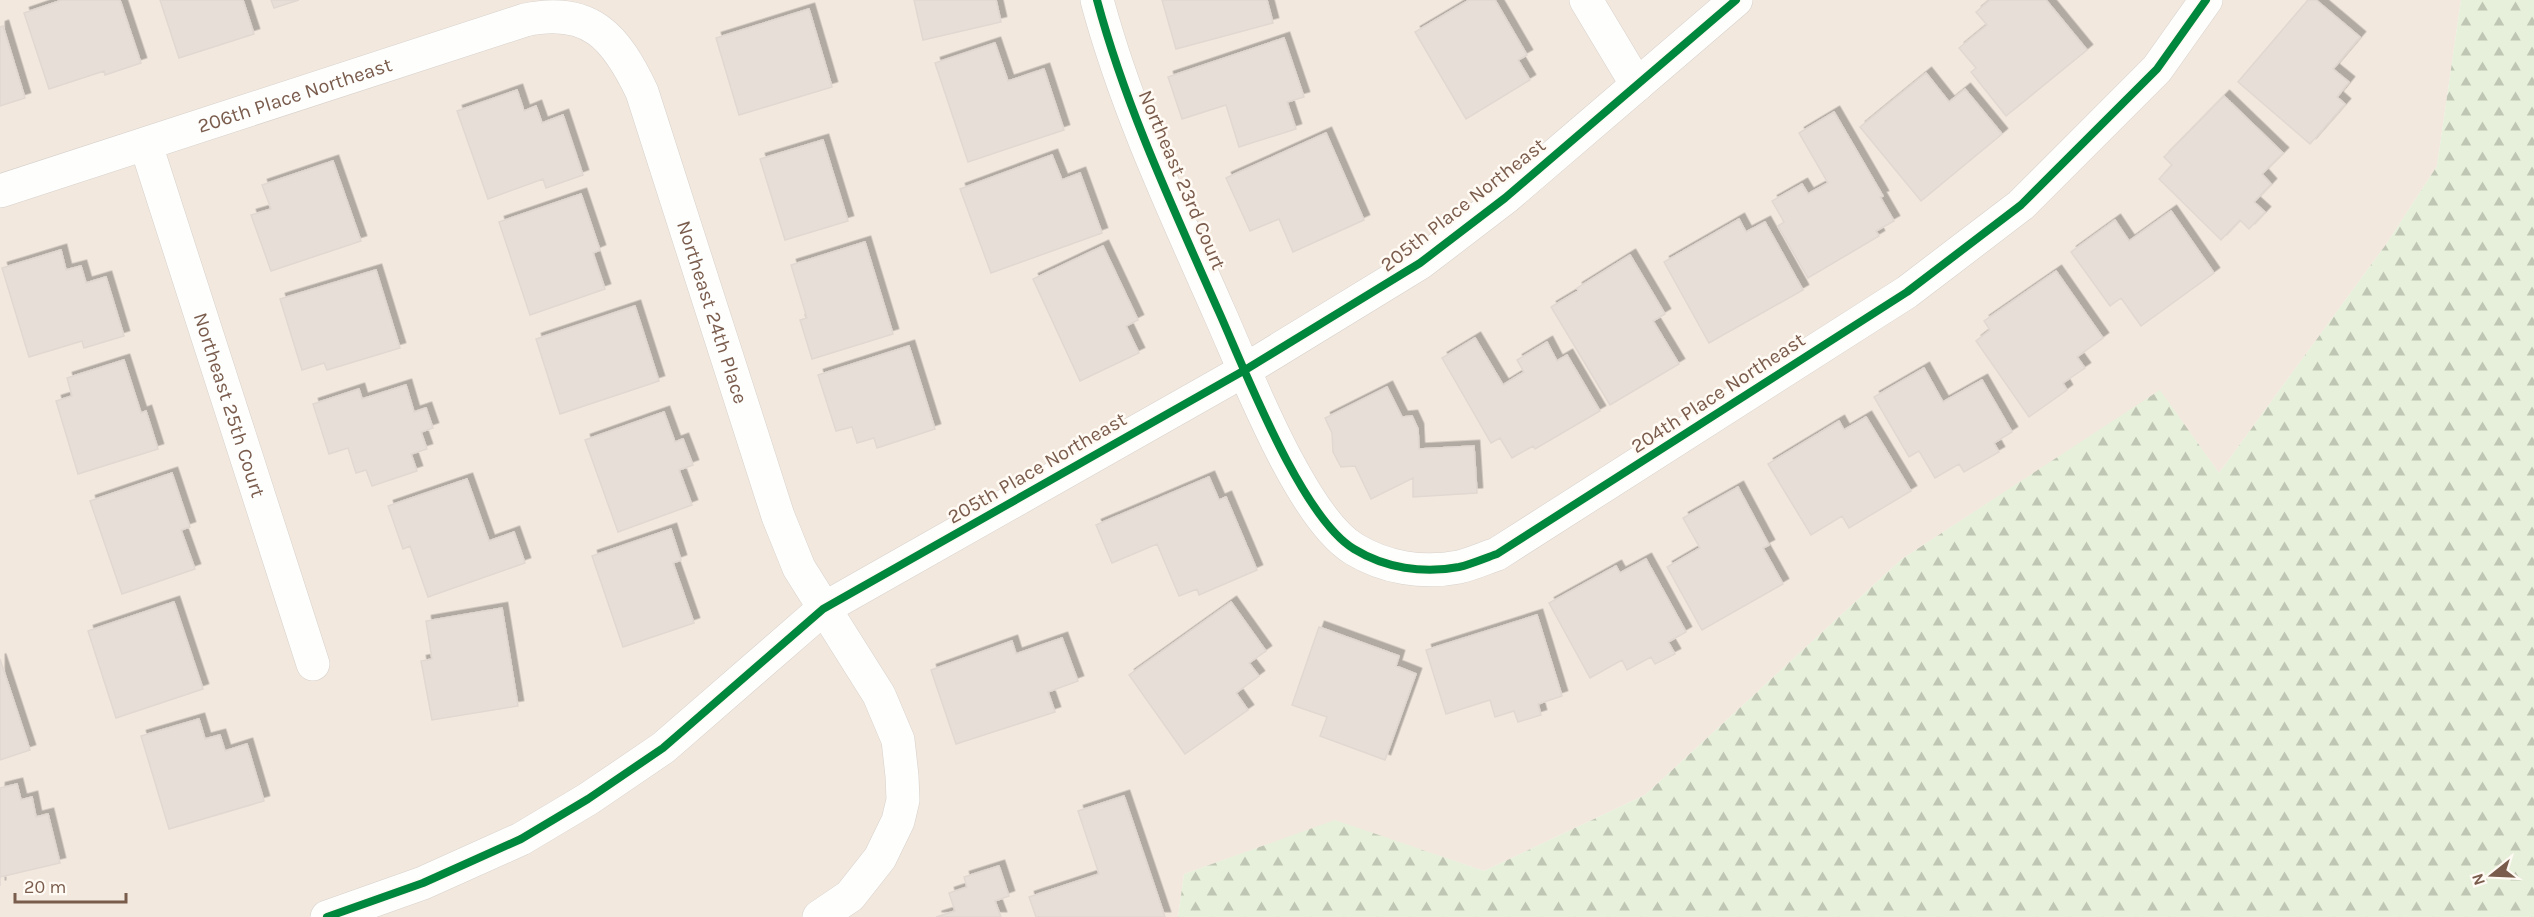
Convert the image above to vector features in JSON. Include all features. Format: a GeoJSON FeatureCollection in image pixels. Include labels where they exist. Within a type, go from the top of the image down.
{"type":"FeatureCollection","features":[{"type":"Feature","properties":{"kind":"street","name":"Northeast 23rd Court"},"geometry":{"type":"LineString","coordinates":[[1097,0],[1140,132],[1245,370]]}},
{"type":"Feature","properties":{"kind":"street"},"geometry":{"type":"LineString","coordinates":[[1586,0],[1637,85]]}},
{"type":"Feature","properties":{"kind":"street","name":"205th Place Northeast"},"geometry":{"type":"LineString","coordinates":[[327,917],[423,883],[500,849],[588,800],[663,748],[823,609],[1245,370],[1420,264],[1505,198],[1736,0]]}},
{"type":"Feature","properties":{"kind":"street","name":"204th Place Northeast"},"geometry":{"type":"LineString","coordinates":[[1245,370],[1289,465],[1327,525],[1353,549],[1388,565],[1420,570],[1459,567],[1497,554],[1907,292],[2021,205],[2157,69],[2206,0]]}},
{"type":"Feature","properties":{"kind":"street","name":"206th Place Northeast"},"geometry":{"type":"LineString","coordinates":[[0,191],[525,20],[549,15],[570,17],[592,25]]}},
{"type":"Feature","properties":{"kind":"street","name":"Northeast 24th Place"},"geometry":{"type":"LineString","coordinates":[[592,25],[616,45],[630,65],[642,92],[777,516],[799,568],[879,695],[898,740],[903,800],[898,821],[880,858],[850,896],[819,917]]}},
{"type":"Feature","properties":{"kind":"street","name":"Northeast 25th Court"},"geometry":{"type":"LineString","coordinates":[[146,145],[313,664]]}},
{"type":"Feature","properties":{"kind":"shaded area"},"geometry":{"type":"Polygon","coordinates":[[[0,0],[2461,0],[2437,166],[2387,243],[2219,473],[2160,391],[1902,559],[1645,795],[1484,871],[1335,821],[1184,874],[1178,917],[0,917],[0,0]]]}},
{"type":"Feature","properties":{"kind":"green space"},"geometry":{"type":"Polygon","coordinates":[[[2461,0],[2534,0],[2534,917],[1178,917],[1184,874],[1335,820],[1484,871],[1645,795],[1902,559],[2160,390],[2219,473],[2387,243],[2437,166],[2461,0]]]}},
{"type":"Feature","properties":{"kind":"building"},"geometry":{"type":"Polygon","coordinates":[[[62,0],[120,0],[141,63],[105,75],[104,71],[49,89],[24,13],[62,0]]]}},
{"type":"Feature","properties":{"kind":"building"},"geometry":{"type":"Polygon","coordinates":[[[160,0],[243,0],[254,34],[179,58],[160,0]]]}},
{"type":"Feature","properties":{"kind":"building"},"geometry":{"type":"Polygon","coordinates":[[[271,0],[299,0],[274,8],[271,0]]]}},
{"type":"Feature","properties":{"kind":"building"},"geometry":{"type":"Polygon","coordinates":[[[914,0],[996,0],[1001,22],[923,40],[914,0]]]}},
{"type":"Feature","properties":{"kind":"building"},"geometry":{"type":"Polygon","coordinates":[[[1162,0],[1267,0],[1273,23],[1176,49],[1162,0]]]}},
{"type":"Feature","properties":{"kind":"building"},"geometry":{"type":"Polygon","coordinates":[[[1469,0],[1495,0],[1527,55],[1518,60],[1530,80],[1466,119],[1415,32],[1469,0]]]}},
{"type":"Feature","properties":{"kind":"building"},"geometry":{"type":"Polygon","coordinates":[[[1990,0],[2046,0],[2087,50],[2006,116],[1971,72],[1976,68],[1959,48],[1987,25],[1976,12],[1990,0]]]}},
{"type":"Feature","properties":{"kind":"building"},"geometry":{"type":"Polygon","coordinates":[[[2308,0],[2316,0],[2360,37],[2333,69],[2349,82],[2337,97],[2345,104],[2310,144],[2238,82],[2308,0]]]}},
{"type":"Feature","properties":{"kind":"building"},"geometry":{"type":"Polygon","coordinates":[[[809,9],[832,87],[739,115],[716,38],[809,9]]]}},
{"type":"Feature","properties":{"kind":"building"},"geometry":{"type":"Polygon","coordinates":[[[3,26],[25,98],[0,106],[0,27],[3,26]]]}},
{"type":"Feature","properties":{"kind":"building"},"geometry":{"type":"Polygon","coordinates":[[[1284,38],[1304,97],[1287,102],[1296,129],[1239,147],[1226,105],[1182,119],[1168,77],[1284,38]]]}},
{"type":"Feature","properties":{"kind":"building"},"geometry":{"type":"Polygon","coordinates":[[[995,43],[1008,81],[1044,69],[1064,130],[968,162],[935,63],[995,43]]]}},
{"type":"Feature","properties":{"kind":"building"},"geometry":{"type":"Polygon","coordinates":[[[1926,73],[1949,102],[1965,89],[2002,134],[1921,201],[1860,127],[1926,73]]]}},
{"type":"Feature","properties":{"kind":"building"},"geometry":{"type":"Polygon","coordinates":[[[517,90],[524,111],[536,106],[542,123],[563,115],[583,175],[546,188],[543,179],[488,199],[457,111],[517,90]]]}},
{"type":"Feature","properties":{"kind":"building"},"geometry":{"type":"Polygon","coordinates":[[[2224,96],[2283,153],[2262,174],[2271,184],[2254,202],[2265,212],[2249,229],[2240,220],[2221,240],[2159,179],[2172,165],[2164,157],[2224,96]]]}},
{"type":"Feature","properties":{"kind":"building"},"geometry":{"type":"Polygon","coordinates":[[[1834,112],[1883,196],[1880,197],[1894,221],[1876,231],[1879,236],[1808,278],[1778,226],[1784,222],[1772,201],[1802,184],[1808,194],[1828,183],[1799,133],[1834,112]]]}},
{"type":"Feature","properties":{"kind":"building"},"geometry":{"type":"Polygon","coordinates":[[[1326,133],[1364,220],[1293,252],[1279,219],[1250,231],[1226,178],[1326,133]]]}},
{"type":"Feature","properties":{"kind":"building"},"geometry":{"type":"Polygon","coordinates":[[[823,140],[848,221],[785,240],[760,159],[823,140]]]}},
{"type":"Feature","properties":{"kind":"building"},"geometry":{"type":"Polygon","coordinates":[[[1052,155],[1062,180],[1080,173],[1102,233],[991,273],[960,189],[1052,155]]]}},
{"type":"Feature","properties":{"kind":"building"},"geometry":{"type":"Polygon","coordinates":[[[333,161],[361,241],[271,271],[251,215],[271,209],[262,185],[333,161]]]}},
{"type":"Feature","properties":{"kind":"building"},"geometry":{"type":"Polygon","coordinates":[[[581,194],[600,250],[593,253],[605,289],[530,315],[499,222],[581,194]]]}},
{"type":"Feature","properties":{"kind":"building"},"geometry":{"type":"Polygon","coordinates":[[[2171,211],[2214,273],[2141,326],[2121,298],[2110,306],[2071,252],[2115,220],[2129,241],[2171,211]]]}},
{"type":"Feature","properties":{"kind":"building"},"geometry":{"type":"Polygon","coordinates":[[[1739,219],[1746,232],[1765,222],[1803,290],[1709,343],[1664,262],[1739,219]]]}},
{"type":"Feature","properties":{"kind":"building"},"geometry":{"type":"Polygon","coordinates":[[[865,242],[893,334],[812,359],[800,320],[807,318],[791,265],[865,242]]]}},
{"type":"Feature","properties":{"kind":"building"},"geometry":{"type":"Polygon","coordinates":[[[1103,246],[1138,320],[1126,326],[1139,353],[1080,381],[1033,279],[1103,246]]]}},
{"type":"Feature","properties":{"kind":"building"},"geometry":{"type":"Polygon","coordinates":[[[61,250],[66,270],[81,266],[86,283],[106,277],[124,336],[84,348],[82,341],[29,357],[2,268],[61,250]]]}},
{"type":"Feature","properties":{"kind":"building"},"geometry":{"type":"Polygon","coordinates":[[[1630,255],[1665,314],[1653,321],[1679,364],[1610,405],[1551,307],[1630,255]]]}},
{"type":"Feature","properties":{"kind":"building"},"geometry":{"type":"Polygon","coordinates":[[[376,270],[400,348],[327,370],[324,363],[302,370],[280,299],[376,270]]]}},
{"type":"Feature","properties":{"kind":"building"},"geometry":{"type":"Polygon","coordinates":[[[2056,271],[2103,338],[2077,357],[2085,368],[2063,383],[2067,390],[2029,417],[1976,341],[1990,330],[1984,321],[2056,271]]]}},
{"type":"Feature","properties":{"kind":"building"},"geometry":{"type":"Polygon","coordinates":[[[635,306],[659,381],[560,414],[536,339],[635,306]]]}},
{"type":"Feature","properties":{"kind":"building"},"geometry":{"type":"Polygon","coordinates":[[[1475,338],[1503,385],[1524,372],[1517,360],[1547,342],[1557,361],[1567,355],[1600,411],[1535,449],[1533,446],[1512,458],[1500,438],[1491,443],[1442,358],[1475,338]]]}},
{"type":"Feature","properties":{"kind":"building"},"geometry":{"type":"Polygon","coordinates":[[[909,346],[935,429],[877,448],[874,438],[857,443],[852,427],[836,431],[818,375],[909,346]]]}},
{"type":"Feature","properties":{"kind":"building"},"geometry":{"type":"Polygon","coordinates":[[[124,360],[141,413],[146,411],[158,449],[78,474],[56,401],[72,396],[67,378],[124,360]]]}},
{"type":"Feature","properties":{"kind":"building"},"geometry":{"type":"Polygon","coordinates":[[[1924,368],[1943,402],[1982,380],[2012,432],[1994,443],[1999,452],[1964,472],[1959,464],[1935,478],[1919,451],[1909,457],[1874,397],[1924,368]]]}},
{"type":"Feature","properties":{"kind":"building"},"geometry":{"type":"Polygon","coordinates":[[[406,385],[414,412],[426,408],[433,428],[421,432],[427,449],[411,454],[417,471],[372,486],[366,470],[356,473],[348,448],[329,454],[313,404],[359,389],[362,399],[406,385]]]}},
{"type":"Feature","properties":{"kind":"building"},"geometry":{"type":"Polygon","coordinates":[[[1387,387],[1402,417],[1412,416],[1418,429],[1419,449],[1474,446],[1477,493],[1413,497],[1413,478],[1371,499],[1355,466],[1341,467],[1333,452],[1332,433],[1325,418],[1387,387]]]}},
{"type":"Feature","properties":{"kind":"building"},"geometry":{"type":"Polygon","coordinates":[[[664,412],[675,442],[683,439],[693,465],[679,470],[692,505],[618,532],[585,440],[664,412]]]}},
{"type":"Feature","properties":{"kind":"building"},"geometry":{"type":"Polygon","coordinates":[[[1866,417],[1911,491],[1849,528],[1842,516],[1811,535],[1768,464],[1839,421],[1844,430],[1866,417]]]}},
{"type":"Feature","properties":{"kind":"building"},"geometry":{"type":"Polygon","coordinates":[[[172,473],[190,527],[181,530],[195,569],[122,594],[90,501],[172,473]]]}},
{"type":"Feature","properties":{"kind":"building"},"geometry":{"type":"Polygon","coordinates":[[[1209,477],[1219,500],[1226,497],[1257,570],[1199,595],[1197,589],[1179,596],[1157,544],[1112,563],[1096,525],[1209,477]]]}},
{"type":"Feature","properties":{"kind":"building"},"geometry":{"type":"Polygon","coordinates":[[[467,479],[489,541],[514,532],[525,563],[428,597],[410,546],[403,549],[388,506],[467,479]]]}},
{"type":"Feature","properties":{"kind":"building"},"geometry":{"type":"Polygon","coordinates":[[[1738,487],[1769,545],[1763,548],[1783,584],[1702,630],[1667,567],[1700,548],[1683,518],[1738,487]]]}},
{"type":"Feature","properties":{"kind":"building"},"geometry":{"type":"Polygon","coordinates":[[[671,529],[681,560],[673,563],[694,623],[623,647],[592,556],[671,529]]]}},
{"type":"Feature","properties":{"kind":"building"},"geometry":{"type":"Polygon","coordinates":[[[1646,559],[1686,632],[1668,642],[1675,654],[1655,664],[1651,657],[1627,670],[1622,660],[1590,678],[1549,603],[1616,566],[1620,573],[1646,559]]]}},
{"type":"Feature","properties":{"kind":"building"},"geometry":{"type":"Polygon","coordinates":[[[174,602],[203,689],[116,718],[88,631],[174,602]]]}},
{"type":"Feature","properties":{"kind":"building"},"geometry":{"type":"Polygon","coordinates":[[[1231,602],[1266,651],[1249,663],[1259,676],[1236,693],[1248,710],[1185,754],[1129,675],[1231,602]]]}},
{"type":"Feature","properties":{"kind":"building"},"geometry":{"type":"Polygon","coordinates":[[[502,608],[518,706],[432,720],[421,661],[432,659],[426,621],[502,608]]]}},
{"type":"Feature","properties":{"kind":"building"},"geometry":{"type":"Polygon","coordinates":[[[1537,615],[1562,696],[1538,704],[1541,715],[1518,722],[1514,711],[1495,717],[1490,700],[1446,714],[1426,650],[1537,615]]]}},
{"type":"Feature","properties":{"kind":"building"},"geometry":{"type":"Polygon","coordinates":[[[1319,627],[1399,656],[1396,666],[1416,674],[1385,760],[1320,736],[1327,717],[1292,705],[1319,627]]]}},
{"type":"Feature","properties":{"kind":"building"},"geometry":{"type":"Polygon","coordinates":[[[1062,638],[1078,681],[1048,692],[1055,712],[956,744],[931,670],[1012,641],[1016,654],[1062,638]]]}},
{"type":"Feature","properties":{"kind":"building"},"geometry":{"type":"Polygon","coordinates":[[[0,659],[30,750],[0,760],[0,659]]]}},
{"type":"Feature","properties":{"kind":"building"},"geometry":{"type":"Polygon","coordinates":[[[199,719],[205,739],[220,735],[225,751],[247,744],[264,801],[169,829],[141,736],[199,719]]]}},
{"type":"Feature","properties":{"kind":"building"},"geometry":{"type":"Polygon","coordinates":[[[17,784],[21,800],[32,797],[36,817],[48,814],[60,863],[0,877],[0,788],[17,784]]]}},
{"type":"Feature","properties":{"kind":"building"},"geometry":{"type":"Polygon","coordinates":[[[1124,796],[1165,917],[1036,917],[1029,897],[1099,874],[1078,811],[1124,796]]]}},
{"type":"Feature","properties":{"kind":"building"},"geometry":{"type":"Polygon","coordinates":[[[999,866],[1009,896],[995,901],[1001,917],[936,917],[955,911],[949,893],[967,887],[964,877],[999,866]]]}},
{"type":"Feature","properties":{"kind":"cycle path"},"geometry":{"type":"LineString","coordinates":[[1097,0],[1122,80],[1152,158],[1259,404],[1295,475],[1314,507],[1334,532],[1354,549],[1391,565],[1432,570],[1459,567],[1497,554],[1907,292],[2021,205],[2157,69],[2206,0]]}},
{"type":"Feature","properties":{"kind":"cycle path"},"geometry":{"type":"LineString","coordinates":[[327,917],[423,883],[521,839],[588,799],[663,748],[823,609],[1245,370],[1420,263],[1505,198],[1736,0]]}}]}
